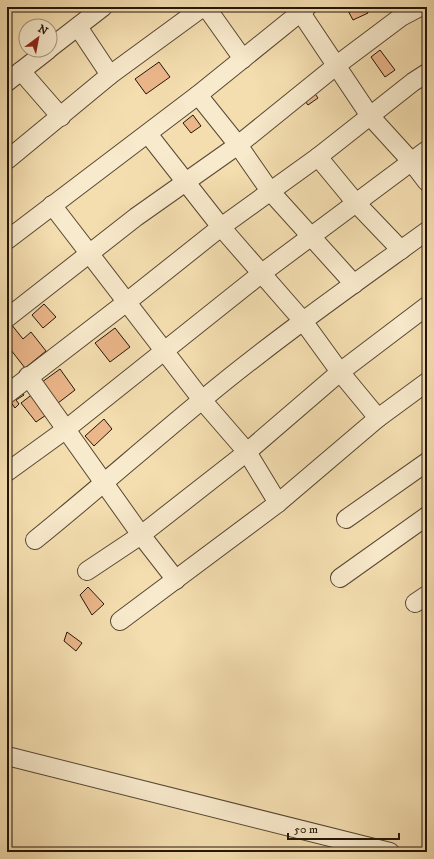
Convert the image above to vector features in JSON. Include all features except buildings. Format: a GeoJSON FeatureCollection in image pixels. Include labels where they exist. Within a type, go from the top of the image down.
{"type":"FeatureCollection","features":[{"type":"Feature","properties":{"kind":"street"},"geometry":{"type":"LineString","coordinates":[[58,42],[103,7]]}},
{"type":"Feature","properties":{"kind":"street"},"geometry":{"type":"LineString","coordinates":[[7,160],[110,76],[203,7]]}},
{"type":"Feature","properties":{"kind":"street"},"geometry":{"type":"LineString","coordinates":[[206,7],[243,60]]}},
{"type":"Feature","properties":{"kind":"street"},"geometry":{"type":"LineString","coordinates":[[7,318],[136,217],[238,145],[337,65],[401,17],[420,7]]}},
{"type":"Feature","properties":{"kind":"street"},"geometry":{"type":"LineString","coordinates":[[7,240],[148,134],[243,60],[302,8],[370,116],[411,161],[427,182]]}},
{"type":"Feature","properties":{"kind":"street"},"geometry":{"type":"LineString","coordinates":[[78,27],[110,76]]}},
{"type":"Feature","properties":{"kind":"street"},"geometry":{"type":"LineString","coordinates":[[37,58],[14,76],[61,117]]}},
{"type":"Feature","properties":{"kind":"street"},"geometry":{"type":"LineString","coordinates":[[7,394],[28,376],[128,301],[221,227],[318,157],[427,73]]}},
{"type":"Feature","properties":{"kind":"street"},"geometry":{"type":"LineString","coordinates":[[198,95],[238,145],[270,192],[312,236],[354,284]]}},
{"type":"Feature","properties":{"kind":"street"},"geometry":{"type":"LineString","coordinates":[[148,134],[221,227],[303,321],[340,372],[378,418]]}},
{"type":"Feature","properties":{"kind":"street"},"geometry":{"type":"LineString","coordinates":[[7,472],[65,430],[165,349],[262,274],[427,150]]}},
{"type":"Feature","properties":{"kind":"street"},"geometry":{"type":"LineString","coordinates":[[318,157],[356,203],[401,250]]}},
{"type":"Feature","properties":{"kind":"street"},"geometry":{"type":"LineString","coordinates":[[52,205],[165,349],[202,400],[247,452],[278,503]]}},
{"type":"Feature","properties":{"kind":"street"},"geometry":{"type":"LineString","coordinates":[[35,540],[105,484],[202,400],[303,321],[427,231]]}},
{"type":"Feature","properties":{"kind":"street"},"geometry":{"type":"LineString","coordinates":[[87,571],[141,535],[247,452],[340,372],[427,306]]}},
{"type":"Feature","properties":{"kind":"street"},"geometry":{"type":"LineString","coordinates":[[28,376],[141,535],[176,580]]}},
{"type":"Feature","properties":{"kind":"street"},"geometry":{"type":"LineString","coordinates":[[120,621],[278,503],[378,418],[427,382]]}},
{"type":"Feature","properties":{"kind":"street"},"geometry":{"type":"LineString","coordinates":[[346,519],[427,462]]}},
{"type":"Feature","properties":{"kind":"street"},"geometry":{"type":"LineString","coordinates":[[340,578],[427,516]]}},
{"type":"Feature","properties":{"kind":"street"},"geometry":{"type":"LineString","coordinates":[[7,756],[390,852]]}}]}
